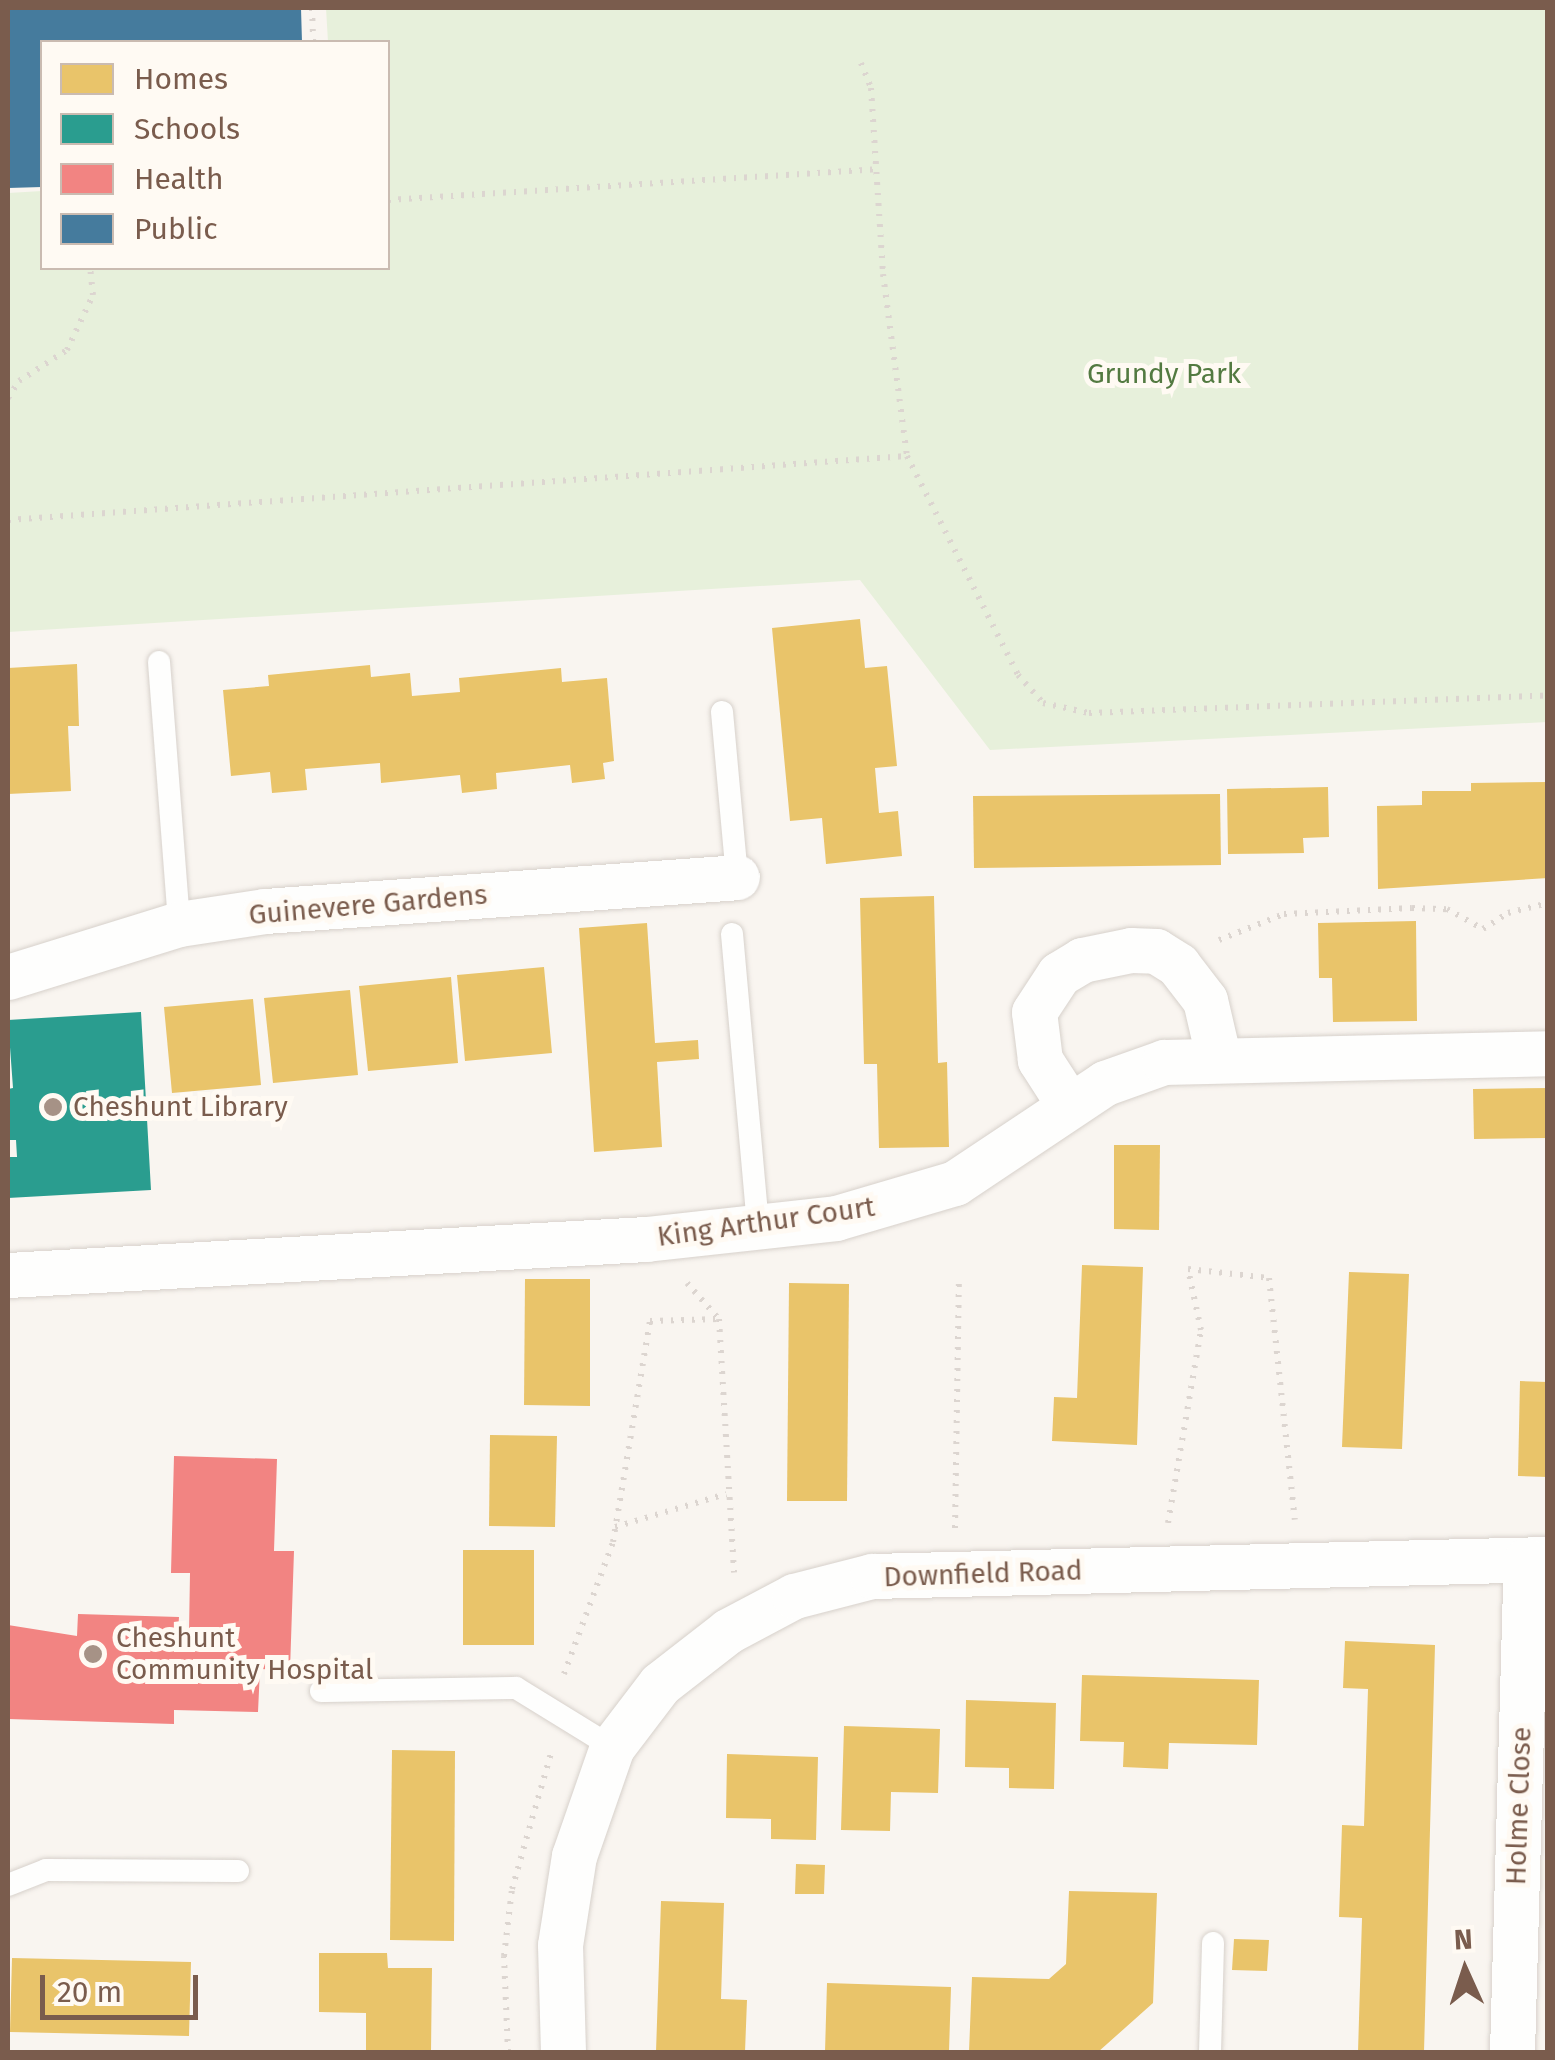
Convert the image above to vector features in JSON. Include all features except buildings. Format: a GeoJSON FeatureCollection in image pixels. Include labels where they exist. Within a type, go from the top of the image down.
{"type":"FeatureCollection","features":[{"type":"Feature","properties":{"kind":"street","name":"Guinevere Gardens"},"geometry":{"type":"LineString","coordinates":[[8,976],[180,924],[330,903],[737,877]]}},
{"type":"Feature","properties":{"kind":"street"},"geometry":{"type":"LineString","coordinates":[[1068,1105],[1040,1060],[1034,1012],[1060,974],[1082,960],[1131,950],[1156,951],[1183,970],[1205,1000],[1218,1056]]}},
{"type":"Feature","properties":{"kind":"street","name":"King Arthur Court"},"geometry":{"type":"LineString","coordinates":[[8,1275],[646,1239],[836,1218],[954,1183],[1068,1105],[1134,1070],[1218,1056],[1548,1053]]}},
{"type":"Feature","properties":{"kind":"street","name":"Downfield Road"},"geometry":{"type":"LineString","coordinates":[[563,2052],[560,1946],[574,1856],[612,1748],[660,1684],[745,1623],[794,1596],[872,1576],[1537,1560]]}},
{"type":"Feature","properties":{"kind":"street","name":"Holme Close"},"geometry":{"type":"LineString","coordinates":[[1512,2052],[1537,1560]]}},
{"type":"Feature","properties":{"kind":"lane"},"geometry":{"type":"LineString","coordinates":[[159,662],[180,924]]}},
{"type":"Feature","properties":{"kind":"lane"},"geometry":{"type":"LineString","coordinates":[[722,712],[737,877]]}},
{"type":"Feature","properties":{"kind":"lane"},"geometry":{"type":"LineString","coordinates":[[732,934],[758,1227]]}},
{"type":"Feature","properties":{"kind":"lane"},"geometry":{"type":"LineString","coordinates":[[321,1692],[516,1688],[612,1748]]}},
{"type":"Feature","properties":{"kind":"lane"},"geometry":{"type":"LineString","coordinates":[[8,1884],[46,1870],[238,1871]]}},
{"type":"Feature","properties":{"kind":"lane"},"geometry":{"type":"LineString","coordinates":[[1210,2052],[1213,1943]]}},
{"type":"Feature","properties":{"kind":"path"},"geometry":{"type":"LineString","coordinates":[[312,8],[313,40]]}},
{"type":"Feature","properties":{"kind":"path"},"geometry":{"type":"LineString","coordinates":[[861,63],[872,88],[876,168],[907,456],[1018,675],[1043,702],[1089,714],[1548,694]]}},
{"type":"Feature","properties":{"kind":"path"},"geometry":{"type":"LineString","coordinates":[[390,200],[876,168]]}},
{"type":"Feature","properties":{"kind":"path"},"geometry":{"type":"LineString","coordinates":[[8,398],[19,381],[67,350],[94,295],[90,270]]}},
{"type":"Feature","properties":{"kind":"path"},"geometry":{"type":"LineString","coordinates":[[8,520],[907,456]]}},
{"type":"Feature","properties":{"kind":"path"},"geometry":{"type":"LineString","coordinates":[[1183,970],[1217,941],[1284,914],[1448,909],[1483,930],[1508,913],[1548,903]]}},
{"type":"Feature","properties":{"kind":"path"},"geometry":{"type":"LineString","coordinates":[[646,1239],[720,1319],[726,1494],[745,1623]]}},
{"type":"Feature","properties":{"kind":"path"},"geometry":{"type":"LineString","coordinates":[[1160,1568],[1200,1330],[1188,1270],[1270,1278],[1299,1564]]}},
{"type":"Feature","properties":{"kind":"path"},"geometry":{"type":"LineString","coordinates":[[954,1575],[959,1282]]}},
{"type":"Feature","properties":{"kind":"path"},"geometry":{"type":"LineString","coordinates":[[564,1718],[570,1696],[557,1690],[615,1528],[650,1322],[720,1319]]}},
{"type":"Feature","properties":{"kind":"path"},"geometry":{"type":"LineString","coordinates":[[615,1528],[726,1494]]}},
{"type":"Feature","properties":{"kind":"green space","name":"Grundy Park"},"geometry":{"type":"Polygon","coordinates":[[[326,8],[1547,8],[1547,722],[990,750],[860,580],[8,632],[8,193],[40,191],[40,270],[390,270],[390,40],[328,40],[326,8]]]}},
{"type":"Feature","properties":{"kind":"place","name":"Cheshunt Library"},"geometry":{"type":"Point","coordinates":[53,1107]}},
{"type":"Feature","properties":{"kind":"place","name":"Cheshunt Community Hospital"},"geometry":{"type":"Point","coordinates":[93,1654]}}]}
